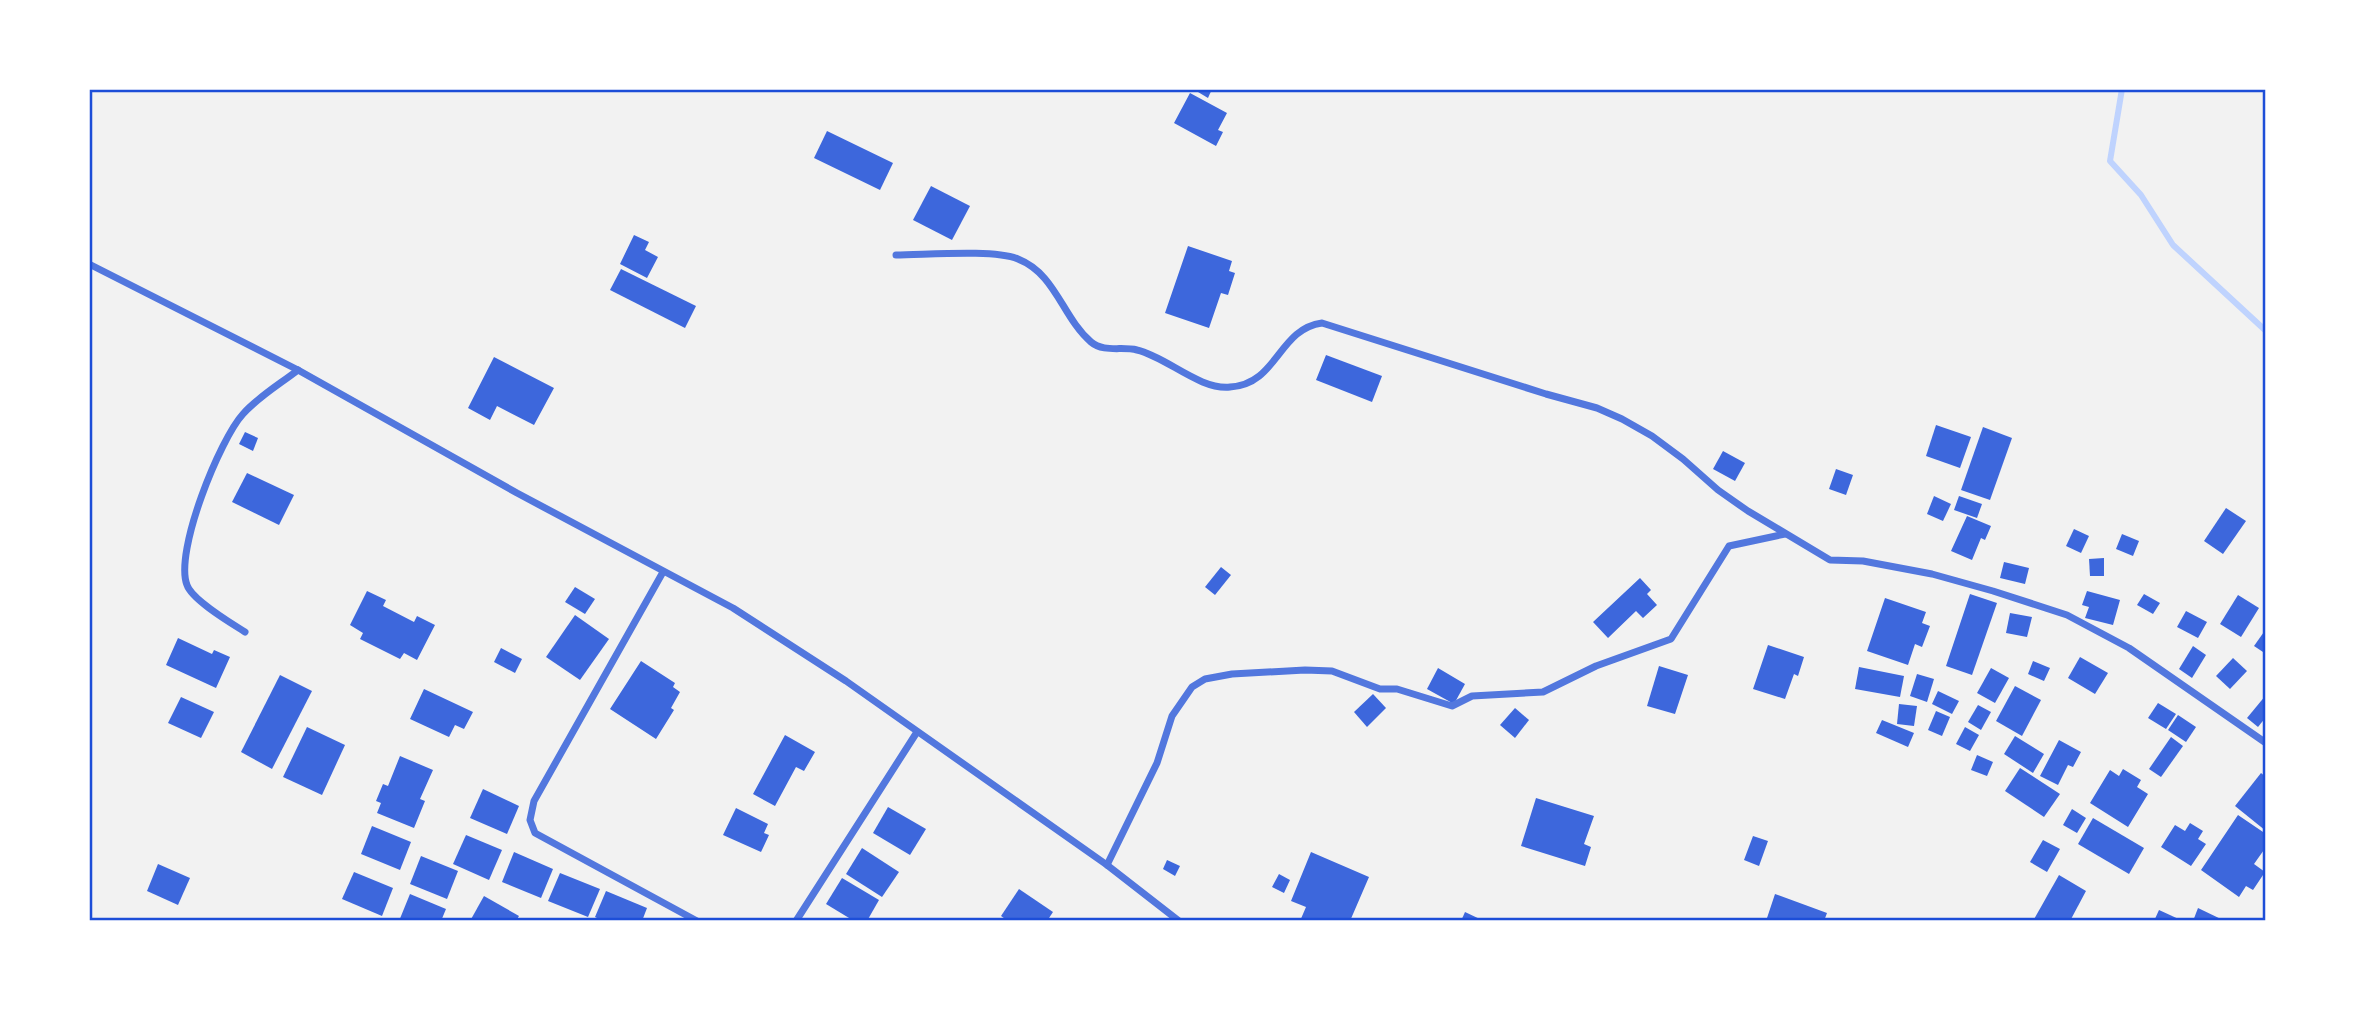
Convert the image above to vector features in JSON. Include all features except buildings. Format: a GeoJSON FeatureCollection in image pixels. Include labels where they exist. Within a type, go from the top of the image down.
{"type":"FeatureCollection","features":[{"type":"Feature","properties":{"kind":"street"},"geometry":{"type":"LineString","coordinates":[[896,255],[985,254],[1017,258],[1041,272],[1081,332],[1094,344],[1107,348],[1136,349],[1210,385],[1226,388],[1247,386],[1273,365],[1294,335],[1312,324],[1322,323],[1597,408],[1652,436],[1718,490],[1830,560],[1863,561],[1932,574],[2067,615],[2129,649],[2266,743]]}},
{"type":"Feature","properties":{"kind":"street"},"geometry":{"type":"LineString","coordinates":[[89,264],[298,370],[663,572],[733,607],[846,681],[1107,865],[1179,921]]}},
{"type":"Feature","properties":{"kind":"street"},"geometry":{"type":"LineString","coordinates":[[245,632],[203,603],[187,585],[185,556],[200,499],[218,453],[243,414],[298,370]]}},
{"type":"Feature","properties":{"kind":"street"},"geometry":{"type":"LineString","coordinates":[[1107,865],[1157,762],[1171,716],[1192,687],[1205,679],[1233,674],[1332,671],[1380,689],[1397,689],[1452,706],[1472,696],[1543,692],[1596,666],[1671,639],[1729,546],[1786,533]]}},
{"type":"Feature","properties":{"kind":"street"},"geometry":{"type":"LineString","coordinates":[[663,572],[534,801],[530,820],[535,833],[697,921]]}},
{"type":"Feature","properties":{"kind":"street"},"geometry":{"type":"LineString","coordinates":[[796,921],[917,732]]}},
{"type":"Feature","properties":{"kind":"waterway"},"geometry":{"type":"LineString","coordinates":[[2122,89],[2110,161],[2141,195],[2173,245],[2266,331]]}}]}
